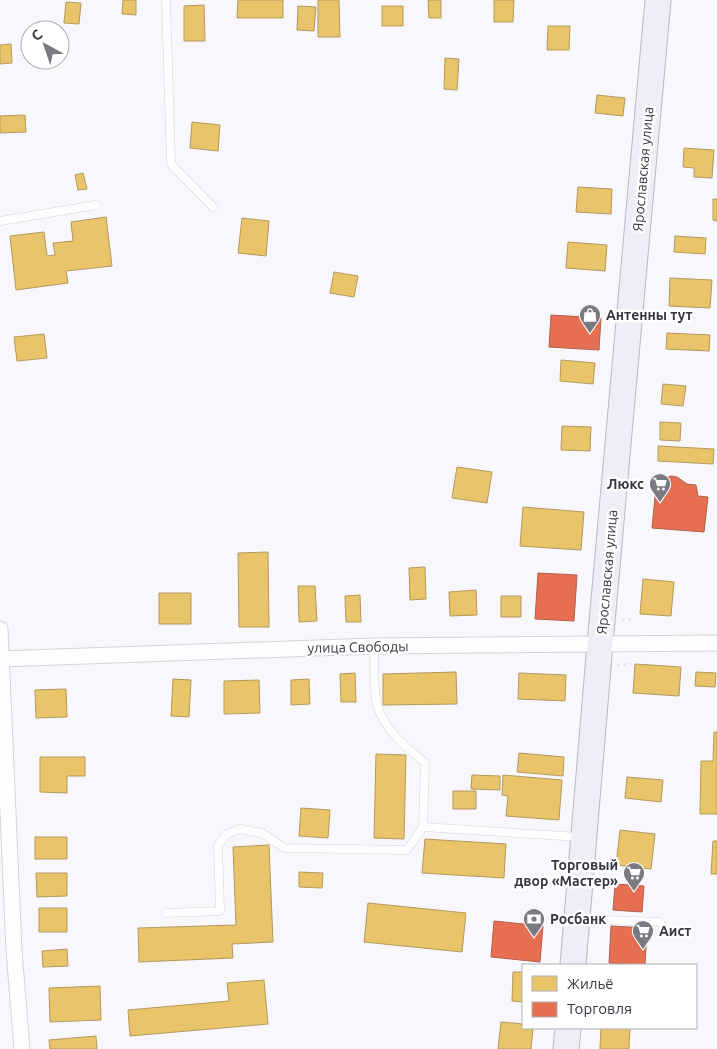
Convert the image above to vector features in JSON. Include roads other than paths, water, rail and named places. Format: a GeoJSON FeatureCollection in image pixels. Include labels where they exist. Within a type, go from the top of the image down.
{"type":"FeatureCollection","features":[{"type":"Feature","properties":{"kind":"main road","name":"Ярославская улица"},"geometry":{"type":"LineString","coordinates":[[573,964],[658,0]]}},
{"type":"Feature","properties":{"kind":"main road"},"geometry":{"type":"LineString","coordinates":[[566,1049],[568,1029]]}},
{"type":"Feature","properties":{"kind":"street"},"geometry":{"type":"LineString","coordinates":[[0,629],[14,951],[22,1049]]}},
{"type":"Feature","properties":{"kind":"street","name":"улица Свободы"},"geometry":{"type":"LineString","coordinates":[[0,659],[374,646],[717,643]]}},
{"type":"Feature","properties":{"kind":"lane"},"geometry":{"type":"LineString","coordinates":[[166,0],[171,164],[213,207]]}},
{"type":"Feature","properties":{"kind":"lane"},"geometry":{"type":"LineString","coordinates":[[0,221],[96,206]]}},
{"type":"Feature","properties":{"kind":"lane"},"geometry":{"type":"LineString","coordinates":[[166,913],[220,911],[218,846],[227,834],[240,829],[262,833],[284,848],[407,850],[424,827],[425,763],[398,740],[382,719],[376,702],[374,646]]}},
{"type":"Feature","properties":{"kind":"lane"},"geometry":{"type":"LineString","coordinates":[[424,827],[584,838]]}},
{"type":"Feature","properties":{"kind":"lane"},"geometry":{"type":"LineString","coordinates":[[577,919],[660,922]]}},
{"type":"Feature","properties":{"kind":"place","name":"Антенны тут"},"geometry":{"type":"Point","coordinates":[590,334]}},
{"type":"Feature","properties":{"kind":"place","name":"Люкс"},"geometry":{"type":"Point","coordinates":[660,503]}},
{"type":"Feature","properties":{"kind":"place","name":"Торговый двор «Мастер»"},"geometry":{"type":"Point","coordinates":[634,892]}},
{"type":"Feature","properties":{"kind":"place","name":"Росбанк"},"geometry":{"type":"Point","coordinates":[534,938]}},
{"type":"Feature","properties":{"kind":"place","name":"Аист"},"geometry":{"type":"Point","coordinates":[643,950]}}]}
